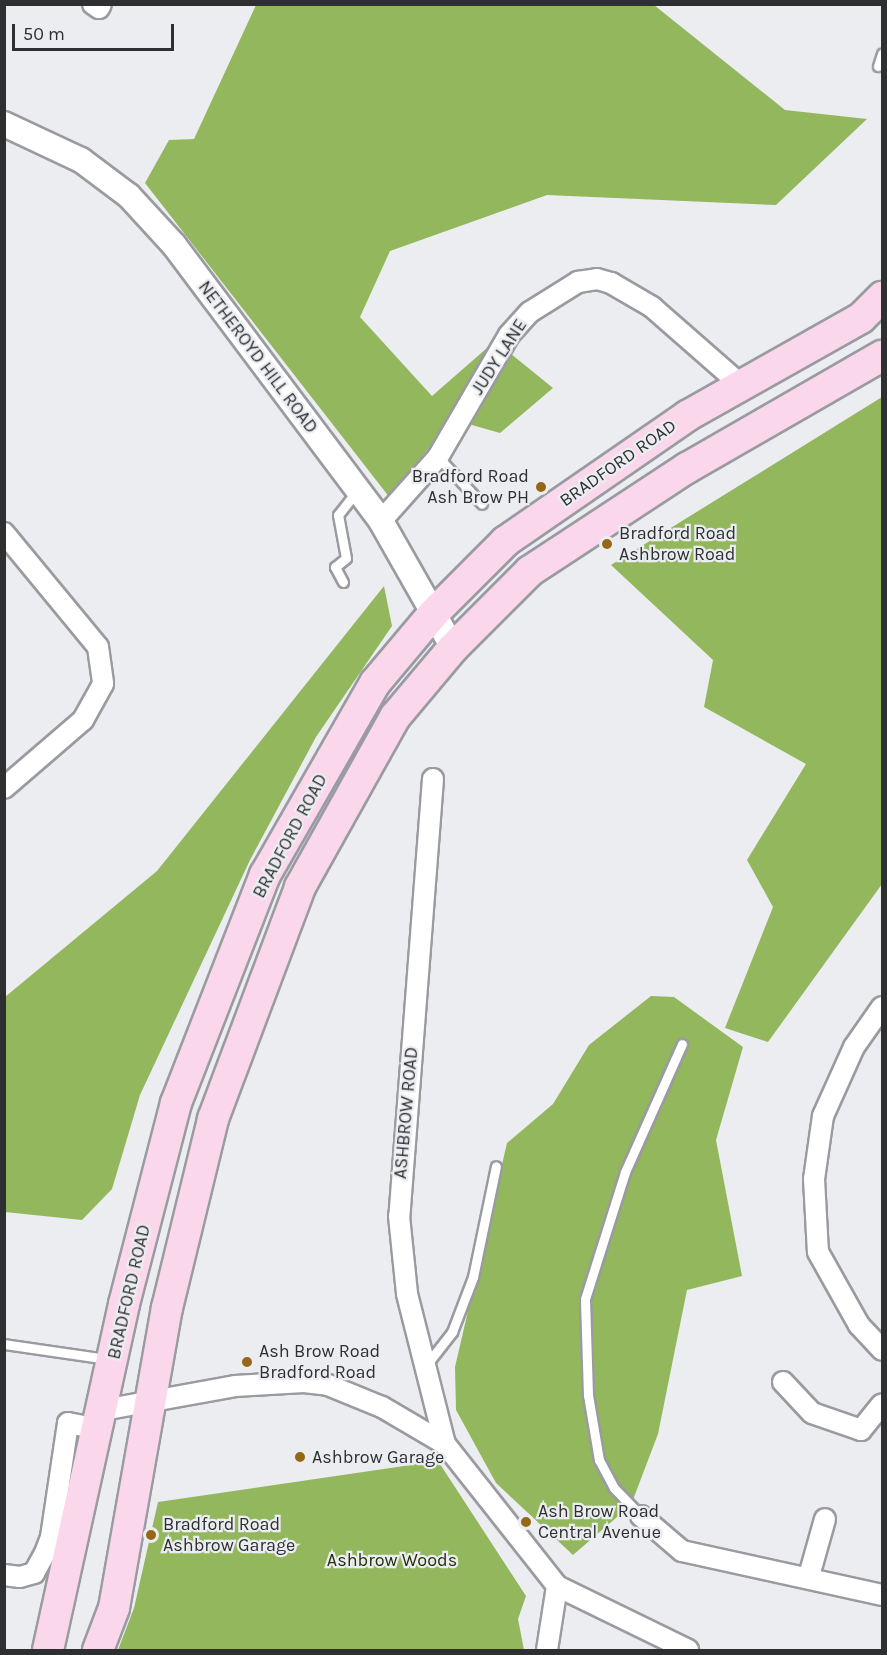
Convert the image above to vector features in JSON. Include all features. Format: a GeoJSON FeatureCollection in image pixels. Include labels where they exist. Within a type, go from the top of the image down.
{"type":"FeatureCollection","features":[{"type":"Feature","properties":{"kind":"main road","name":"BRADFORD ROAD"},"geometry":{"type":"LineString","coordinates":[[48,1650],[61,1606],[113,1360],[176,1102],[265,876],[375,683],[433,614],[506,541],[687,416],[861,318],[882,297]]}},
{"type":"Feature","properties":{"kind":"main road","name":"BRADFORD ROAD"},"geometry":{"type":"LineString","coordinates":[[98,1650],[114,1608],[168,1308],[213,1119],[300,887],[395,717],[453,648],[530,571],[687,468],[882,356]]}},
{"type":"Feature","properties":{"kind":"main road"},"geometry":{"type":"LineString","coordinates":[[506,541],[530,571]]}},
{"type":"Feature","properties":{"kind":"street"},"geometry":{"type":"LineString","coordinates":[[93,4],[99,8],[101,4]]}},
{"type":"Feature","properties":{"kind":"street","name":"NETHEROYD HILL ROAD"},"geometry":{"type":"LineString","coordinates":[[4,124],[81,160],[129,195],[174,245],[381,521],[453,648]]}},
{"type":"Feature","properties":{"kind":"street","name":"JUDY LANE"},"geometry":{"type":"LineString","coordinates":[[381,521],[438,457],[509,336],[530,312],[578,282],[597,279],[611,283],[652,307],[741,385]]}},
{"type":"Feature","properties":{"kind":"street"},"geometry":{"type":"LineString","coordinates":[[4,533],[98,647],[103,684],[83,720],[4,788]]}},
{"type":"Feature","properties":{"kind":"street","name":"ASHBROW ROAD"},"geometry":{"type":"LineString","coordinates":[[433,779],[399,1216],[407,1294],[445,1444]]}},
{"type":"Feature","properties":{"kind":"street"},"geometry":{"type":"LineString","coordinates":[[882,1007],[854,1047],[823,1116],[814,1179],[818,1252],[859,1325],[882,1350]]}},
{"type":"Feature","properties":{"kind":"street","name":"ASHBROW ROAD"},"geometry":{"type":"LineString","coordinates":[[33,1573],[51,1537],[68,1423],[101,1419],[150,1404],[235,1386],[304,1382],[328,1385],[382,1407],[445,1444],[557,1586],[688,1650]]}},
{"type":"Feature","properties":{"kind":"street"},"geometry":{"type":"LineString","coordinates":[[783,1382],[812,1413],[861,1430],[882,1404]]}},
{"type":"Feature","properties":{"kind":"street"},"geometry":{"type":"LineString","coordinates":[[641,1516],[682,1551],[768,1572],[809,1576],[882,1595]]}},
{"type":"Feature","properties":{"kind":"street"},"geometry":{"type":"LineString","coordinates":[[809,1576],[825,1519]]}},
{"type":"Feature","properties":{"kind":"street"},"geometry":{"type":"LineString","coordinates":[[4,1575],[20,1577],[33,1573],[49,1586],[61,1606]]}},
{"type":"Feature","properties":{"kind":"street"},"geometry":{"type":"LineString","coordinates":[[547,1650],[557,1586]]}},
{"type":"Feature","properties":{"kind":"lane"},"geometry":{"type":"LineString","coordinates":[[878,66],[882,54]]}},
{"type":"Feature","properties":{"kind":"lane"},"geometry":{"type":"LineString","coordinates":[[438,457],[482,504]]}},
{"type":"Feature","properties":{"kind":"lane"},"geometry":{"type":"LineString","coordinates":[[343,582],[335,567],[346,558],[338,515],[358,490]]}},
{"type":"Feature","properties":{"kind":"lane"},"geometry":{"type":"LineString","coordinates":[[641,1516],[614,1488],[599,1460],[588,1395],[585,1299],[625,1172],[682,1044]]}},
{"type":"Feature","properties":{"kind":"lane"},"geometry":{"type":"LineString","coordinates":[[425,1366],[452,1332],[473,1277],[496,1166]]}},
{"type":"Feature","properties":{"kind":"lane"},"geometry":{"type":"LineString","coordinates":[[4,1344],[113,1360]]}},
{"type":"Feature","properties":{"kind":"green space"},"geometry":{"type":"Polygon","coordinates":[[[256,5],[654,5],[785,110],[867,119],[776,205],[547,195],[390,251],[360,317],[432,396],[495,341],[553,388],[500,433],[451,419],[390,498],[145,183],[169,140],[194,139],[256,5]]]}},
{"type":"Feature","properties":{"kind":"green space"},"geometry":{"type":"Polygon","coordinates":[[[882,397],[882,884],[768,1042],[725,1028],[773,907],[747,860],[806,764],[704,707],[713,660],[611,565],[882,397]]]}},
{"type":"Feature","properties":{"kind":"green space"},"geometry":{"type":"Polygon","coordinates":[[[384,586],[392,626],[316,737],[250,860],[140,1095],[112,1189],[82,1220],[5,1212],[5,997],[157,871],[384,586]]]}},
{"type":"Feature","properties":{"kind":"green space"},"geometry":{"type":"Polygon","coordinates":[[[651,996],[674,997],[743,1047],[716,1140],[742,1276],[687,1290],[658,1434],[631,1505],[573,1555],[496,1483],[456,1410],[455,1367],[507,1143],[553,1104],[589,1045],[651,996]]]}},
{"type":"Feature","properties":{"kind":"green space","name":"Ashbrow Woods"},"geometry":{"type":"Polygon","coordinates":[[[438,1461],[526,1596],[518,1619],[524,1650],[118,1650],[134,1608],[158,1502],[438,1461]]]}},
{"type":"Feature","properties":{"kind":"place","name":"Bradford Road Ash Brow PH"},"geometry":{"type":"Point","coordinates":[541,487]}},
{"type":"Feature","properties":{"kind":"place","name":"Bradford Road Ashbrow Road"},"geometry":{"type":"Point","coordinates":[607,544]}},
{"type":"Feature","properties":{"kind":"place","name":"Ash Brow Road Bradford Road"},"geometry":{"type":"Point","coordinates":[247,1362]}},
{"type":"Feature","properties":{"kind":"place","name":"Ashbrow Garage"},"geometry":{"type":"Point","coordinates":[300,1457]}},
{"type":"Feature","properties":{"kind":"place","name":"Ash Brow Road Central Avenue"},"geometry":{"type":"Point","coordinates":[526,1522]}},
{"type":"Feature","properties":{"kind":"place","name":"Bradford Road Ashbrow Garage"},"geometry":{"type":"Point","coordinates":[151,1535]}}]}
